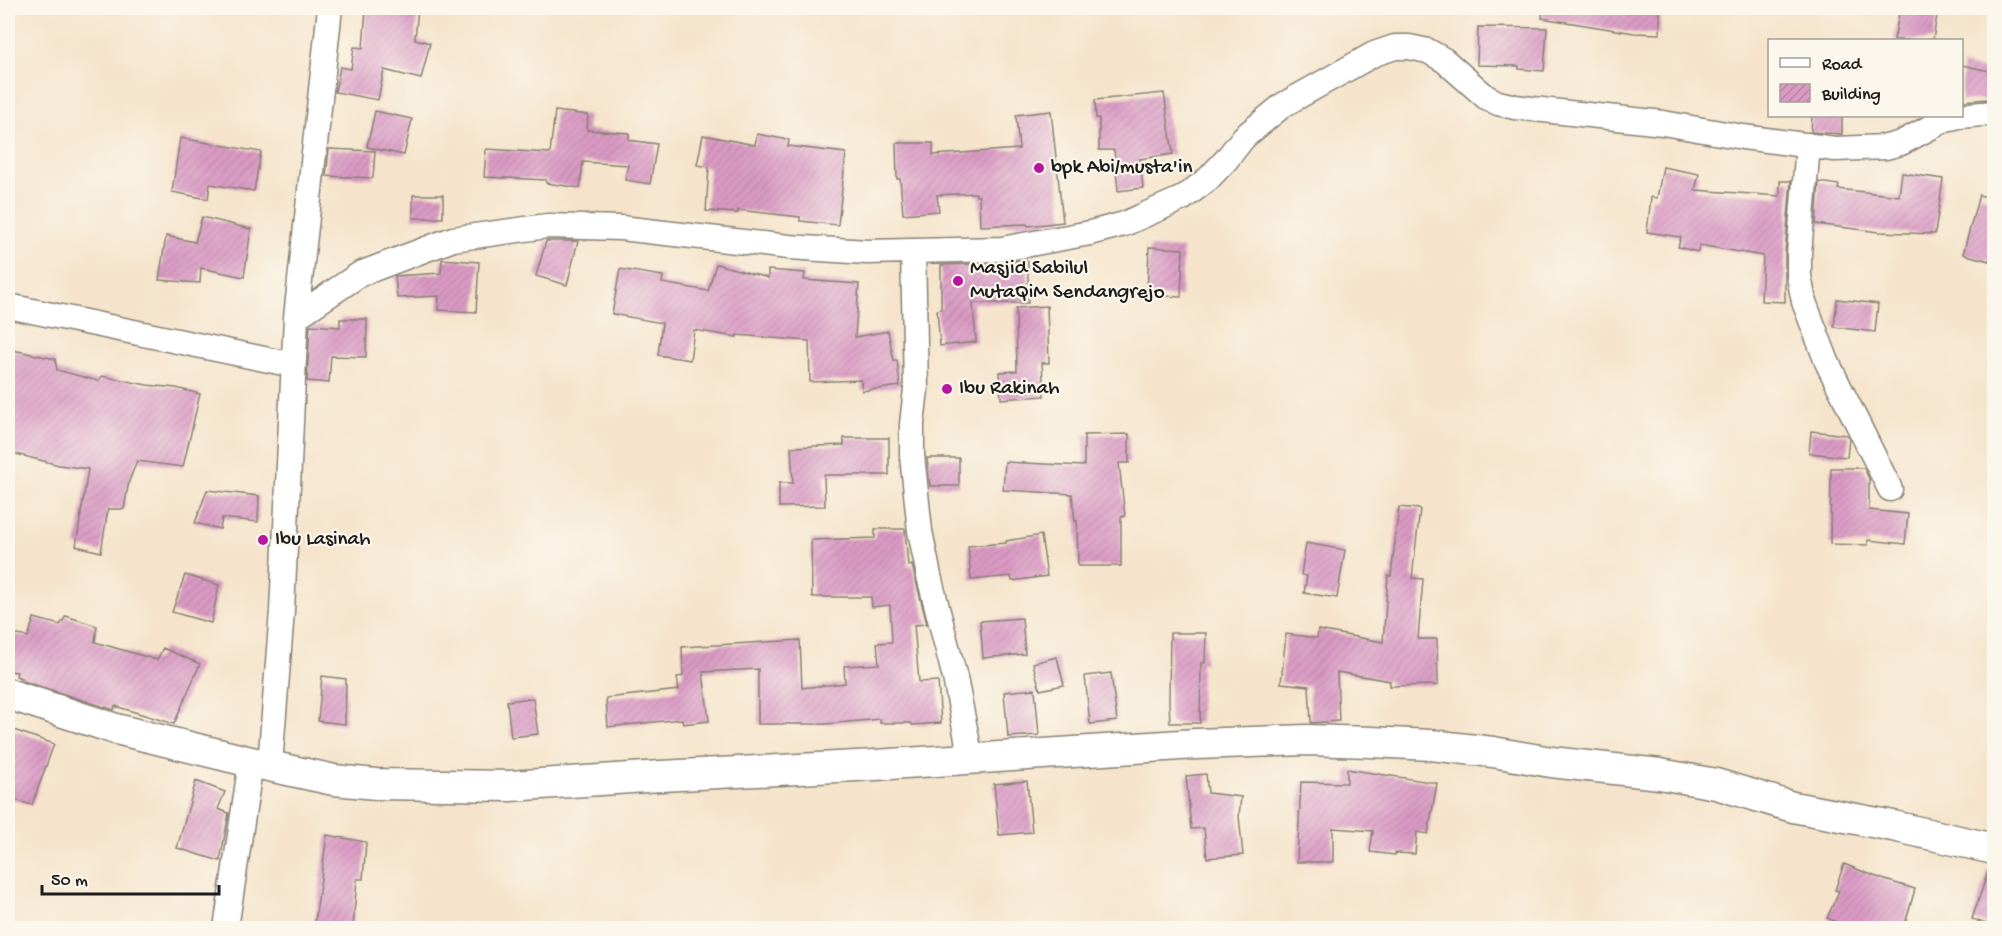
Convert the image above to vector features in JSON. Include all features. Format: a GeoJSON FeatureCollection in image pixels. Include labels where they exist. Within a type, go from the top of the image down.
{"type":"FeatureCollection","features":[{"type":"Feature","properties":{"kind":"street"},"geometry":{"type":"LineString","coordinates":[[226,928],[260,764],[282,611],[296,316],[330,8]]}},
{"type":"Feature","properties":{"kind":"street"},"geometry":{"type":"LineString","coordinates":[[296,316],[360,274],[417,252],[453,239],[536,227],[621,228],[867,252],[1002,249],[1038,244],[1124,224],[1183,198],[1208,179],[1245,137],[1283,105],[1374,54],[1395,47],[1428,51],[1444,60],[1486,97],[1515,107],[1663,123],[1743,137],[1835,149],[1886,147],[1901,143],[1946,119],[1955,117]]}},
{"type":"Feature","properties":{"kind":"street"},"geometry":{"type":"LineString","coordinates":[[1963,116],[1995,113]]}},
{"type":"Feature","properties":{"kind":"street"},"geometry":{"type":"LineString","coordinates":[[1808,145],[1799,254],[1799,276],[1804,302],[1827,362],[1890,489]]}},
{"type":"Feature","properties":{"kind":"street"},"geometry":{"type":"LineString","coordinates":[[913,250],[916,389],[912,424],[912,455],[920,531],[929,576],[956,678],[971,759]]}},
{"type":"Feature","properties":{"kind":"street"},"geometry":{"type":"LineString","coordinates":[[8,306],[293,365]]}},
{"type":"Feature","properties":{"kind":"street"},"geometry":{"type":"LineString","coordinates":[[8,694],[116,729],[334,780],[376,784],[510,786],[1196,744],[1306,740],[1371,742],[1431,745],[1660,774],[1716,784],[1793,807],[1995,849]]}},
{"type":"Feature","properties":{"kind":"building"},"geometry":{"type":"Polygon","coordinates":[[[366,8],[418,8],[415,39],[430,43],[421,79],[384,70],[378,100],[335,92],[340,67],[351,69],[354,47],[363,48],[366,8]]]}},
{"type":"Feature","properties":{"kind":"building"},"geometry":{"type":"Polygon","coordinates":[[[1543,8],[1660,8],[1660,34],[1634,33],[1542,18],[1543,8]]]}},
{"type":"Feature","properties":{"kind":"building"},"geometry":{"type":"Polygon","coordinates":[[[1900,8],[1938,9],[1933,39],[1894,39],[1900,8]]]}},
{"type":"Feature","properties":{"kind":"building"},"geometry":{"type":"Polygon","coordinates":[[[1478,27],[1547,28],[1544,71],[1519,69],[1519,66],[1477,65],[1478,27]]]}},
{"type":"Feature","properties":{"kind":"building"},"geometry":{"type":"Polygon","coordinates":[[[1963,65],[1994,72],[1988,99],[1963,101],[1963,65]]]}},
{"type":"Feature","properties":{"kind":"building"},"geometry":{"type":"Polygon","coordinates":[[[1164,93],[1173,154],[1140,159],[1143,188],[1118,191],[1114,150],[1099,150],[1099,118],[1096,118],[1095,100],[1164,93]]]}},
{"type":"Feature","properties":{"kind":"building"},"geometry":{"type":"Polygon","coordinates":[[[375,111],[412,119],[404,155],[367,147],[375,111]]]}},
{"type":"Feature","properties":{"kind":"building"},"geometry":{"type":"Polygon","coordinates":[[[555,111],[588,115],[587,130],[629,133],[629,140],[657,144],[650,184],[625,180],[628,165],[583,162],[580,188],[546,183],[546,180],[484,177],[486,149],[550,153],[555,111]]]}},
{"type":"Feature","properties":{"kind":"building"},"geometry":{"type":"Polygon","coordinates":[[[1051,111],[1063,222],[1028,226],[1027,224],[980,226],[979,196],[976,196],[976,193],[937,195],[939,211],[903,214],[900,179],[897,179],[896,143],[933,143],[933,155],[1019,149],[1016,115],[1051,111]]]}},
{"type":"Feature","properties":{"kind":"building"},"geometry":{"type":"Polygon","coordinates":[[[1812,117],[1842,117],[1842,134],[1811,132],[1812,117]]]}},
{"type":"Feature","properties":{"kind":"building"},"geometry":{"type":"Polygon","coordinates":[[[757,134],[789,140],[788,146],[846,153],[838,225],[800,221],[800,217],[738,210],[738,213],[706,211],[709,167],[697,165],[703,135],[755,145],[757,134]]]}},
{"type":"Feature","properties":{"kind":"building"},"geometry":{"type":"Polygon","coordinates":[[[180,138],[261,152],[254,191],[210,184],[208,199],[172,192],[180,138]]]}},
{"type":"Feature","properties":{"kind":"building"},"geometry":{"type":"Polygon","coordinates":[[[329,149],[375,151],[373,178],[326,176],[329,149]]]}},
{"type":"Feature","properties":{"kind":"building"},"geometry":{"type":"Polygon","coordinates":[[[1663,167],[1699,174],[1695,190],[1780,196],[1780,181],[1791,181],[1785,254],[1785,302],[1761,301],[1763,256],[1699,245],[1698,252],[1678,247],[1681,237],[1647,232],[1651,197],[1657,198],[1663,167]]]}},
{"type":"Feature","properties":{"kind":"building"},"geometry":{"type":"Polygon","coordinates":[[[1902,173],[1943,179],[1935,234],[1879,232],[1816,224],[1819,182],[1839,185],[1838,189],[1899,196],[1902,173]]]}},
{"type":"Feature","properties":{"kind":"building"},"geometry":{"type":"Polygon","coordinates":[[[413,195],[443,195],[443,218],[413,218],[413,195]]]}},
{"type":"Feature","properties":{"kind":"building"},"geometry":{"type":"Polygon","coordinates":[[[1979,195],[1995,199],[1995,242],[1989,261],[1963,254],[1979,195]]]}},
{"type":"Feature","properties":{"kind":"building"},"geometry":{"type":"Polygon","coordinates":[[[202,217],[251,229],[244,277],[201,268],[200,283],[159,280],[166,236],[195,242],[202,217]]]}},
{"type":"Feature","properties":{"kind":"building"},"geometry":{"type":"Polygon","coordinates":[[[546,241],[578,241],[567,285],[536,276],[546,241]]]}},
{"type":"Feature","properties":{"kind":"building"},"geometry":{"type":"Polygon","coordinates":[[[1149,247],[1183,249],[1181,297],[1147,295],[1149,247]]]}},
{"type":"Feature","properties":{"kind":"building"},"geometry":{"type":"Polygon","coordinates":[[[442,259],[479,262],[476,312],[438,310],[439,296],[397,298],[395,276],[441,273],[442,259]]]}},
{"type":"Feature","properties":{"kind":"building"},"geometry":{"type":"Polygon","coordinates":[[[1028,261],[1028,303],[973,303],[976,342],[940,346],[937,310],[941,309],[941,265],[1028,261]]]}},
{"type":"Feature","properties":{"kind":"building"},"geometry":{"type":"Polygon","coordinates":[[[716,264],[768,278],[768,270],[805,273],[804,280],[859,284],[855,337],[888,331],[894,361],[897,360],[900,386],[862,391],[861,380],[810,382],[809,341],[737,335],[737,337],[694,330],[690,360],[658,355],[662,323],[612,314],[620,269],[663,276],[662,283],[708,291],[716,264]]]}},
{"type":"Feature","properties":{"kind":"building"},"geometry":{"type":"Polygon","coordinates":[[[1837,299],[1878,304],[1875,332],[1834,327],[1837,299]]]}},
{"type":"Feature","properties":{"kind":"building"},"geometry":{"type":"Polygon","coordinates":[[[1047,306],[1049,363],[1042,363],[1044,396],[1001,399],[999,372],[1017,371],[1016,308],[1047,306]]]}},
{"type":"Feature","properties":{"kind":"building"},"geometry":{"type":"Polygon","coordinates":[[[340,319],[367,319],[366,357],[331,356],[329,383],[307,381],[310,325],[340,327],[340,319]]]}},
{"type":"Feature","properties":{"kind":"building"},"geometry":{"type":"Polygon","coordinates":[[[8,349],[55,359],[57,370],[98,381],[102,376],[200,394],[183,467],[137,461],[129,481],[124,509],[108,509],[101,552],[76,546],[88,469],[59,465],[8,452],[8,349]]]}},
{"type":"Feature","properties":{"kind":"building"},"geometry":{"type":"Polygon","coordinates":[[[1811,431],[1847,435],[1849,438],[1847,457],[1809,453],[1811,431]]]}},
{"type":"Feature","properties":{"kind":"building"},"geometry":{"type":"Polygon","coordinates":[[[1129,434],[1129,463],[1119,463],[1125,516],[1121,517],[1121,566],[1078,566],[1077,521],[1075,521],[1072,494],[1003,490],[1005,462],[1084,466],[1084,435],[1129,434]]]}},
{"type":"Feature","properties":{"kind":"building"},"geometry":{"type":"Polygon","coordinates":[[[844,438],[889,438],[889,475],[824,475],[825,506],[779,507],[779,483],[793,483],[791,447],[844,445],[844,438]]]}},
{"type":"Feature","properties":{"kind":"building"},"geometry":{"type":"Polygon","coordinates":[[[927,458],[959,458],[959,486],[930,486],[927,458]]]}},
{"type":"Feature","properties":{"kind":"building"},"geometry":{"type":"Polygon","coordinates":[[[1831,468],[1864,468],[1869,479],[1869,510],[1908,514],[1905,544],[1868,540],[1868,545],[1830,544],[1831,468]]]}},
{"type":"Feature","properties":{"kind":"building"},"geometry":{"type":"Polygon","coordinates":[[[207,490],[259,496],[258,522],[222,518],[220,529],[195,523],[207,490]]]}},
{"type":"Feature","properties":{"kind":"building"},"geometry":{"type":"Polygon","coordinates":[[[1399,507],[1420,509],[1412,578],[1423,579],[1418,639],[1437,639],[1438,685],[1390,686],[1390,681],[1337,672],[1339,721],[1311,723],[1309,686],[1281,683],[1286,634],[1317,638],[1318,630],[1383,642],[1388,576],[1391,576],[1399,507]]]}},
{"type":"Feature","properties":{"kind":"building"},"geometry":{"type":"Polygon","coordinates":[[[875,529],[905,529],[908,566],[912,565],[927,624],[914,625],[919,682],[938,681],[941,723],[912,725],[911,723],[880,723],[880,719],[826,724],[758,724],[758,669],[703,672],[709,721],[683,724],[682,719],[608,727],[606,698],[679,690],[677,677],[683,676],[682,647],[800,640],[802,688],[845,683],[844,666],[879,664],[877,643],[892,642],[890,605],[872,607],[871,597],[812,597],[811,540],[875,538],[875,529]]]}},
{"type":"Feature","properties":{"kind":"building"},"geometry":{"type":"Polygon","coordinates":[[[1041,535],[1047,576],[1012,581],[1011,576],[971,580],[968,546],[1006,543],[1006,541],[1041,535]]]}},
{"type":"Feature","properties":{"kind":"building"},"geometry":{"type":"Polygon","coordinates":[[[1306,543],[1345,550],[1337,598],[1304,593],[1307,576],[1301,575],[1306,543]]]}},
{"type":"Feature","properties":{"kind":"building"},"geometry":{"type":"Polygon","coordinates":[[[185,575],[219,585],[211,623],[172,612],[185,575]]]}},
{"type":"Feature","properties":{"kind":"building"},"geometry":{"type":"Polygon","coordinates":[[[66,616],[97,626],[95,642],[157,660],[163,648],[200,664],[174,724],[115,706],[114,710],[23,681],[16,676],[17,672],[8,671],[8,633],[28,637],[34,618],[60,625],[66,616]]]}},
{"type":"Feature","properties":{"kind":"building"},"geometry":{"type":"Polygon","coordinates":[[[1022,618],[1025,654],[983,658],[980,621],[1022,618]]]}},
{"type":"Feature","properties":{"kind":"building"},"geometry":{"type":"Polygon","coordinates":[[[1170,633],[1206,633],[1205,663],[1201,663],[1200,723],[1170,723],[1170,633]]]}},
{"type":"Feature","properties":{"kind":"building"},"geometry":{"type":"Polygon","coordinates":[[[1057,657],[1064,685],[1040,690],[1033,663],[1057,657]]]}},
{"type":"Feature","properties":{"kind":"building"},"geometry":{"type":"Polygon","coordinates":[[[1111,673],[1117,721],[1090,724],[1085,676],[1111,673]]]}},
{"type":"Feature","properties":{"kind":"building"},"geometry":{"type":"Polygon","coordinates":[[[322,676],[346,679],[345,724],[318,721],[322,676]]]}},
{"type":"Feature","properties":{"kind":"building"},"geometry":{"type":"Polygon","coordinates":[[[1035,689],[1039,735],[1008,737],[1004,692],[1035,689]]]}},
{"type":"Feature","properties":{"kind":"building"},"geometry":{"type":"Polygon","coordinates":[[[533,698],[538,734],[511,737],[507,701],[533,698]]]}},
{"type":"Feature","properties":{"kind":"building"},"geometry":{"type":"Polygon","coordinates":[[[8,728],[54,744],[32,805],[8,798],[8,728]]]}},
{"type":"Feature","properties":{"kind":"building"},"geometry":{"type":"Polygon","coordinates":[[[1347,769],[1437,783],[1428,834],[1417,832],[1415,854],[1395,853],[1395,855],[1370,852],[1373,831],[1333,828],[1333,862],[1297,862],[1301,782],[1347,783],[1347,769]]]}},
{"type":"Feature","properties":{"kind":"building"},"geometry":{"type":"Polygon","coordinates":[[[1206,774],[1208,793],[1241,797],[1239,816],[1243,855],[1207,858],[1204,828],[1191,829],[1186,776],[1206,774]]]}},
{"type":"Feature","properties":{"kind":"building"},"geometry":{"type":"Polygon","coordinates":[[[196,781],[225,792],[218,809],[229,813],[220,861],[177,848],[196,781]]]}},
{"type":"Feature","properties":{"kind":"building"},"geometry":{"type":"Polygon","coordinates":[[[1027,781],[1032,832],[999,835],[994,784],[1027,781]]]}},
{"type":"Feature","properties":{"kind":"building"},"geometry":{"type":"Polygon","coordinates":[[[327,835],[366,842],[363,879],[357,879],[353,928],[314,928],[327,835]]]}},
{"type":"Feature","properties":{"kind":"building"},"geometry":{"type":"Polygon","coordinates":[[[1844,864],[1915,889],[1904,928],[1883,928],[1866,924],[1864,928],[1851,928],[1827,918],[1839,891],[1835,890],[1844,864]]]}},
{"type":"Feature","properties":{"kind":"building"},"geometry":{"type":"Polygon","coordinates":[[[1990,866],[1995,866],[1995,927],[1972,919],[1990,866]]]}},
{"type":"Feature","properties":{"kind":"place","name":"bpk Abi/musta'in"},"geometry":{"type":"Point","coordinates":[1039,168]}},
{"type":"Feature","properties":{"kind":"place","name":"Masjid Sabilul MutaQiM Sendangrejo"},"geometry":{"type":"Point","coordinates":[958,281]}},
{"type":"Feature","properties":{"kind":"place","name":"Ibu Rakinah"},"geometry":{"type":"Point","coordinates":[947,389]}},
{"type":"Feature","properties":{"kind":"place","name":"Ibu Lasinah"},"geometry":{"type":"Point","coordinates":[263,540]}}]}
